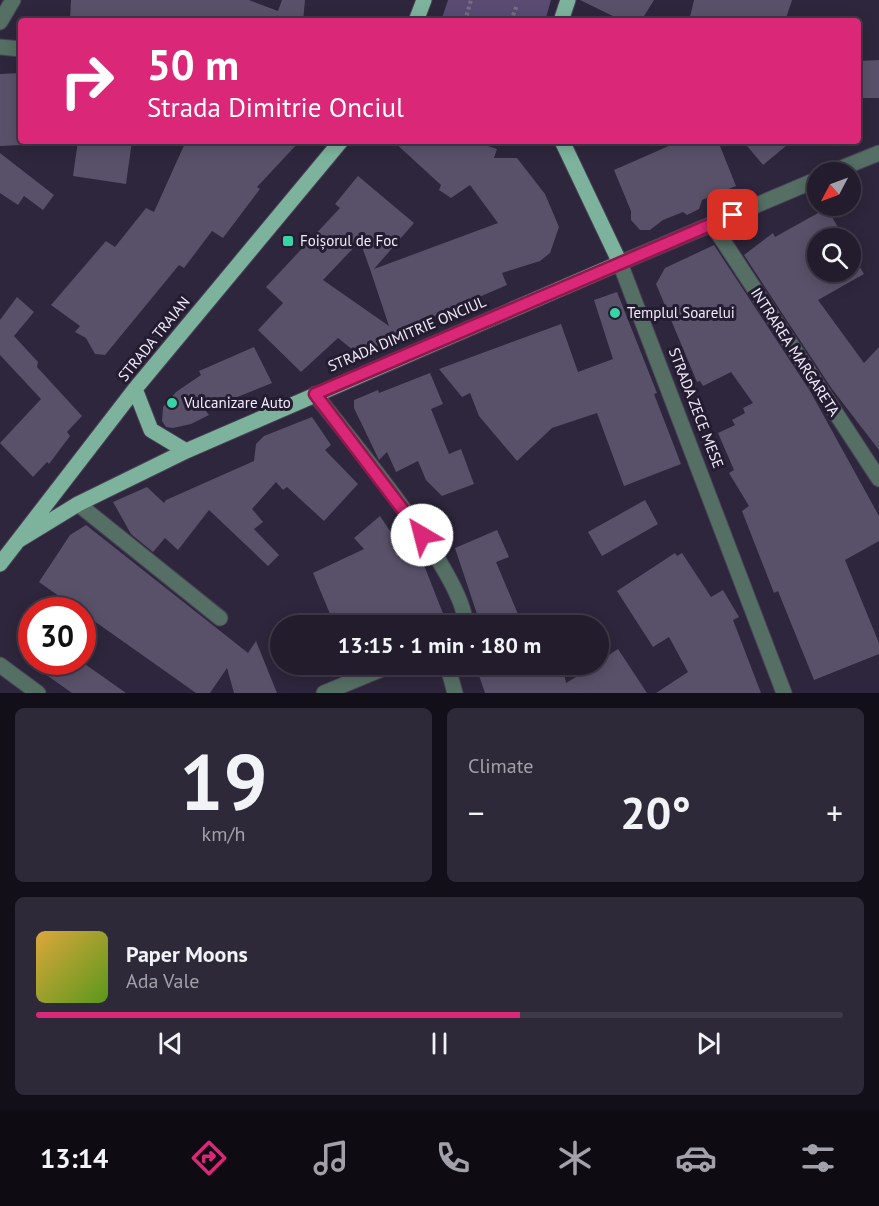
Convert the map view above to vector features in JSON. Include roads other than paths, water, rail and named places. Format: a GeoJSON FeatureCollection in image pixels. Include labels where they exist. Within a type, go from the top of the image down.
{"type":"FeatureCollection","features":[{"type":"Feature","properties":{"kind":"main road"},"geometry":{"type":"LineString","coordinates":[[417,18],[424,0]]}},
{"type":"Feature","properties":{"kind":"main road"},"geometry":{"type":"LineString","coordinates":[[562,18],[568,0]]}},
{"type":"Feature","properties":{"kind":"main road","name":"STRADA TRAIAN"},"geometry":{"type":"LineString","coordinates":[[1,562],[135,389],[339,144]]}},
{"type":"Feature","properties":{"kind":"main road","name":"STRADA ZECE MESE"},"geometry":{"type":"LineString","coordinates":[[563,144],[620,263]]}},
{"type":"Feature","properties":{"kind":"main road","name":"STRADA DIMITRIE ONCIUL"},"geometry":{"type":"LineString","coordinates":[[19,540],[78,504],[186,451],[620,263]]}},
{"type":"Feature","properties":{"kind":"main road"},"geometry":{"type":"LineString","coordinates":[[135,389],[151,430],[186,451]]}},
{"type":"Feature","properties":{"kind":"street"},"geometry":{"type":"LineString","coordinates":[[0,22],[13,0]]}},
{"type":"Feature","properties":{"kind":"street"},"geometry":{"type":"LineString","coordinates":[[0,47],[18,49]]}},
{"type":"Feature","properties":{"kind":"street"},"geometry":{"type":"LineString","coordinates":[[857,162],[879,153]]}},
{"type":"Feature","properties":{"kind":"street","name":"STRADA DIMITRIE ONCIUL"},"geometry":{"type":"LineString","coordinates":[[620,263],[807,184]]}},
{"type":"Feature","properties":{"kind":"street","name":"INTRAREA MARGARETA"},"geometry":{"type":"LineString","coordinates":[[712,224],[879,479]]}},
{"type":"Feature","properties":{"kind":"street","name":"STRADA ZECE MESE"},"geometry":{"type":"LineString","coordinates":[[620,263],[784,693]]}},
{"type":"Feature","properties":{"kind":"street"},"geometry":{"type":"LineString","coordinates":[[315,394],[435,552],[465,615]]}},
{"type":"Feature","properties":{"kind":"street"},"geometry":{"type":"LineString","coordinates":[[78,504],[220,618]]}},
{"type":"Feature","properties":{"kind":"street"},"geometry":{"type":"LineString","coordinates":[[0,665],[38,693]]}},
{"type":"Feature","properties":{"kind":"street"},"geometry":{"type":"LineString","coordinates":[[324,693],[367,675]]}},
{"type":"Feature","properties":{"kind":"street"},"geometry":{"type":"LineString","coordinates":[[450,675],[455,693]]}},
{"type":"Feature","properties":{"kind":"place","name":"Foișorul de Foc"},"geometry":{"type":"Point","coordinates":[288,241]}},
{"type":"Feature","properties":{"kind":"place","name":"Templul Soarelui"},"geometry":{"type":"Point","coordinates":[615,313]}},
{"type":"Feature","properties":{"kind":"place","name":"Vulcanizare Auto"},"geometry":{"type":"Point","coordinates":[172,403]}}]}
